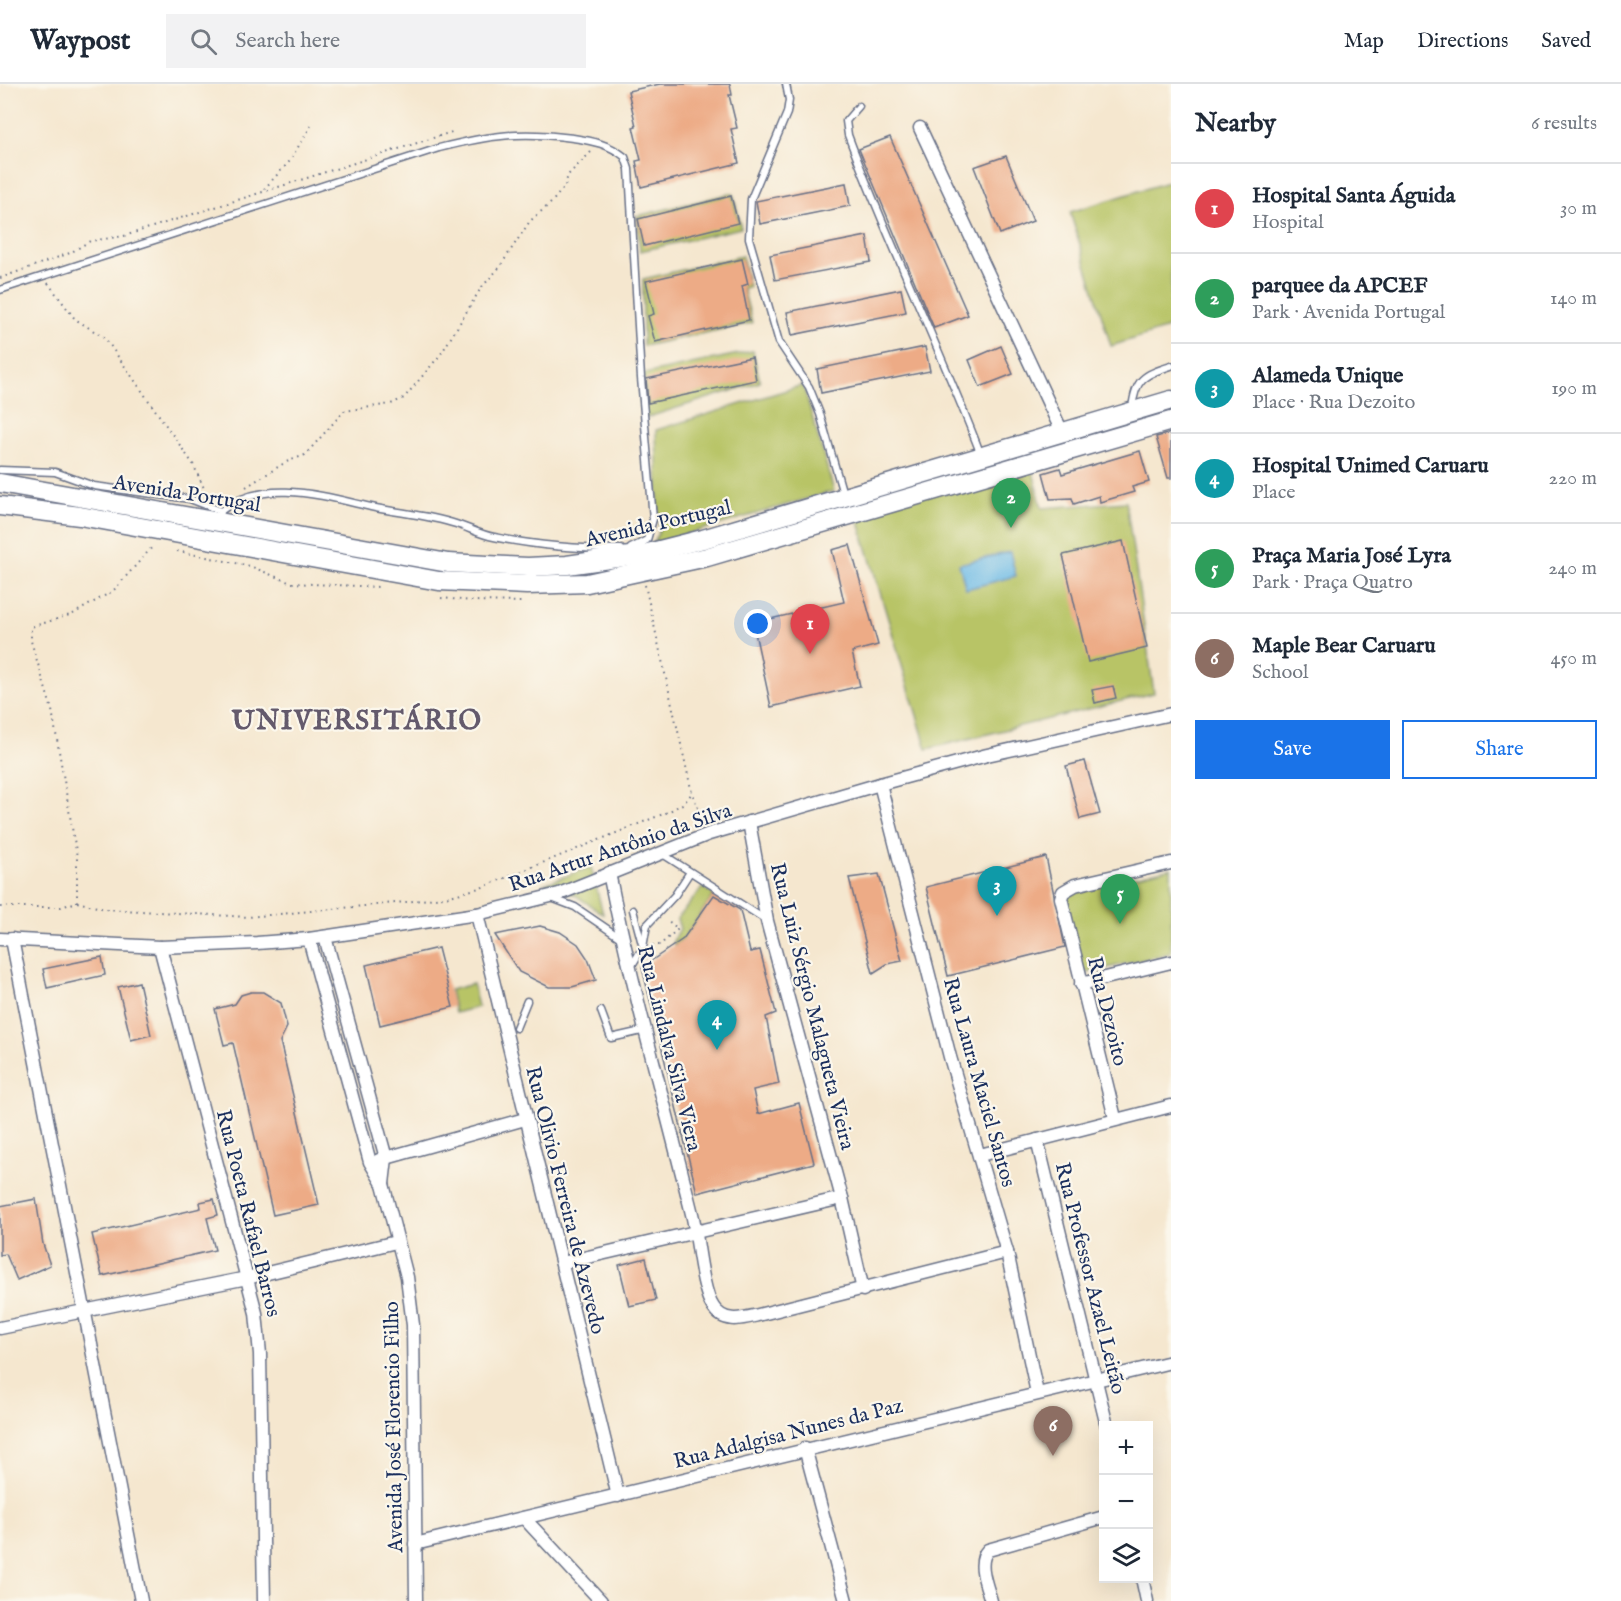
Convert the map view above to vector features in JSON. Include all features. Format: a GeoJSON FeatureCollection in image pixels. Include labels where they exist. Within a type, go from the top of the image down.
{"type":"FeatureCollection","features":[{"type":"Feature","properties":{"kind":"street"},"geometry":{"type":"LineString","coordinates":[[920,128],[1063,434]]}},
{"type":"Feature","properties":{"kind":"street","name":"Avenida Portugal"},"geometry":{"type":"LineString","coordinates":[[0,483],[218,513],[448,563],[555,566],[644,554],[982,458],[1171,400]]}},
{"type":"Feature","properties":{"kind":"street","name":"Avenida Portugal"},"geometry":{"type":"LineString","coordinates":[[0,506],[80,516],[439,581],[484,585],[640,583],[707,557],[1171,421]]}},
{"type":"Feature","properties":{"kind":"street"},"geometry":{"type":"LineString","coordinates":[[555,566],[555,585]]}},
{"type":"Feature","properties":{"kind":"street","name":"Rua Artur Antônio da Silva"},"geometry":{"type":"LineString","coordinates":[[6,939],[160,947],[309,939],[477,914],[536,901],[709,834],[880,784],[987,755],[1171,714]]}},
{"type":"Feature","properties":{"kind":"street","name":"Rua Laura Maciel Santos"},"geometry":{"type":"LineString","coordinates":[[880,784],[950,1057],[981,1155],[1007,1252],[1037,1393]]}},
{"type":"Feature","properties":{"kind":"street","name":"Rua Luiz Sérgio Malagueta Vieira"},"geometry":{"type":"LineString","coordinates":[[749,822],[767,921],[842,1198],[863,1290]]}},
{"type":"Feature","properties":{"kind":"street","name":"Rua Dezoito"},"geometry":{"type":"LineString","coordinates":[[1115,1118],[1061,898],[1064,892],[1075,885],[1171,863]]}},
{"type":"Feature","properties":{"kind":"street","name":"Rua Lindalva Silva Viera"},"geometry":{"type":"LineString","coordinates":[[609,873],[622,939],[696,1232],[709,1298],[720,1316],[730,1320],[863,1290]]}},
{"type":"Feature","properties":{"kind":"street","name":"Rua Olivio Ferreira de Azevedo"},"geometry":{"type":"LineString","coordinates":[[477,914],[618,1496]]}},
{"type":"Feature","properties":{"kind":"street","name":"Avenida José Florencio Filho"},"geometry":{"type":"LineString","coordinates":[[325,937],[386,1158],[383,1184]]}},
{"type":"Feature","properties":{"kind":"street"},"geometry":{"type":"LineString","coordinates":[[6,939],[141,1601]]}},
{"type":"Feature","properties":{"kind":"street","name":"Avenida José Florencio Filho"},"geometry":{"type":"LineString","coordinates":[[309,939],[370,1162],[383,1184],[396,1242],[407,1277],[413,1325],[416,1601]]}},
{"type":"Feature","properties":{"kind":"street","name":"Rua Poeta Rafael Barros"},"geometry":{"type":"LineString","coordinates":[[160,947],[247,1278],[259,1335],[264,1601]]}},
{"type":"Feature","properties":{"kind":"street"},"geometry":{"type":"LineString","coordinates":[[1082,984],[1171,962]]}},
{"type":"Feature","properties":{"kind":"street"},"geometry":{"type":"LineString","coordinates":[[981,1155],[1115,1118],[1171,1106]]}},
{"type":"Feature","properties":{"kind":"street"},"geometry":{"type":"LineString","coordinates":[[370,1162],[525,1119]]}},
{"type":"Feature","properties":{"kind":"street","name":"Rua Professor Azael Leitão"},"geometry":{"type":"LineString","coordinates":[[1037,1140],[1106,1421]]}},
{"type":"Feature","properties":{"kind":"street"},"geometry":{"type":"LineString","coordinates":[[562,1263],[842,1198]]}},
{"type":"Feature","properties":{"kind":"street"},"geometry":{"type":"LineString","coordinates":[[0,1328],[247,1278],[396,1242]]}},
{"type":"Feature","properties":{"kind":"street"},"geometry":{"type":"LineString","coordinates":[[863,1290],[1007,1252]]}},
{"type":"Feature","properties":{"kind":"street","name":"Rua Adalgisa Nunes da Paz"},"geometry":{"type":"LineString","coordinates":[[415,1544],[618,1496],[805,1448],[1171,1362]]}},
{"type":"Feature","properties":{"kind":"street"},"geometry":{"type":"LineString","coordinates":[[805,1448],[846,1601]]}},
{"type":"Feature","properties":{"kind":"street"},"geometry":{"type":"LineString","coordinates":[[524,1518],[601,1601]]}},
{"type":"Feature","properties":{"kind":"street"},"geometry":{"type":"LineString","coordinates":[[991,1601],[982,1563],[983,1555],[988,1550],[1099,1518]]}},
{"type":"Feature","properties":{"kind":"street"},"geometry":{"type":"LineString","coordinates":[[1143,1583],[1147,1601]]}},
{"type":"Feature","properties":{"kind":"lane"},"geometry":{"type":"LineString","coordinates":[[786,84],[789,100],[787,113],[751,200],[749,238],[778,342],[808,387],[820,414],[844,497]]}},
{"type":"Feature","properties":{"kind":"lane"},"geometry":{"type":"LineString","coordinates":[[859,106],[846,121],[848,135],[907,283],[959,398],[982,458]]}},
{"type":"Feature","properties":{"kind":"lane"},"geometry":{"type":"LineString","coordinates":[[0,290],[42,274],[439,148],[483,137],[547,134],[601,143],[625,157],[629,169],[641,378],[653,519],[647,540],[633,548],[552,547],[491,537],[454,524],[306,493],[272,492],[249,496],[218,513],[190,499],[94,486],[55,472],[0,470]]}},
{"type":"Feature","properties":{"kind":"lane"},"geometry":{"type":"LineString","coordinates":[[1131,413],[1136,385],[1149,373],[1171,366]]}},
{"type":"Feature","properties":{"kind":"lane"},"geometry":{"type":"LineString","coordinates":[[660,853],[767,921]]}},
{"type":"Feature","properties":{"kind":"lane"},"geometry":{"type":"LineString","coordinates":[[631,968],[643,947],[645,932],[657,914],[675,895],[690,872]]}},
{"type":"Feature","properties":{"kind":"lane"},"geometry":{"type":"LineString","coordinates":[[536,901],[559,899],[622,939]]}},
{"type":"Feature","properties":{"kind":"lane"},"geometry":{"type":"LineString","coordinates":[[633,910],[643,947]]}},
{"type":"Feature","properties":{"kind":"lane"},"geometry":{"type":"LineString","coordinates":[[516,1028],[527,1001]]}},
{"type":"Feature","properties":{"kind":"lane"},"geometry":{"type":"LineString","coordinates":[[601,1011],[611,1038],[646,1030]]}},
{"type":"Feature","properties":{"kind":"path"},"geometry":{"type":"LineString","coordinates":[[262,191],[289,162],[311,126]]}},
{"type":"Feature","properties":{"kind":"path"},"geometry":{"type":"LineString","coordinates":[[0,279],[70,253],[90,241],[124,236],[455,131]]}},
{"type":"Feature","properties":{"kind":"path"},"geometry":{"type":"LineString","coordinates":[[240,490],[286,462],[305,455],[344,411],[391,404],[404,398],[441,354],[481,288],[499,268],[530,221],[551,203],[565,186],[568,175],[601,143]]}},
{"type":"Feature","properties":{"kind":"path"},"geometry":{"type":"LineString","coordinates":[[42,274],[75,319],[105,338],[193,464],[218,513]]}},
{"type":"Feature","properties":{"kind":"path"},"geometry":{"type":"LineString","coordinates":[[77,902],[77,857],[52,710],[32,641],[32,627],[73,614],[95,603],[113,591],[154,545],[164,547]]}},
{"type":"Feature","properties":{"kind":"path"},"geometry":{"type":"LineString","coordinates":[[174,550],[250,566],[291,583],[384,587]]}},
{"type":"Feature","properties":{"kind":"path"},"geometry":{"type":"LineString","coordinates":[[640,583],[692,793],[709,834]]}},
{"type":"Feature","properties":{"kind":"path"},"geometry":{"type":"LineString","coordinates":[[439,597],[472,602],[529,601]]}},
{"type":"Feature","properties":{"kind":"path"},"geometry":{"type":"LineString","coordinates":[[0,907],[61,907],[77,902],[105,909],[248,917],[337,910],[450,896],[483,887],[659,816],[684,803],[692,793]]}},
{"type":"Feature","properties":{"kind":"path"},"geometry":{"type":"LineString","coordinates":[[645,932],[650,944],[654,946],[673,936],[678,929],[657,914]]}},
{"type":"Feature","properties":{"kind":"green space"},"geometry":{"type":"Polygon","coordinates":[[[1171,181],[1171,327],[1111,346],[1070,212],[1171,181]]]}},
{"type":"Feature","properties":{"kind":"green space"},"geometry":{"type":"Polygon","coordinates":[[[733,193],[741,228],[640,251],[637,216],[733,193]]]}},
{"type":"Feature","properties":{"kind":"green space"},"geometry":{"type":"Polygon","coordinates":[[[742,256],[749,287],[743,288],[752,323],[643,346],[643,279],[742,256]]]}},
{"type":"Feature","properties":{"kind":"green space"},"geometry":{"type":"Polygon","coordinates":[[[753,351],[760,382],[645,418],[644,374],[753,351]]]}},
{"type":"Feature","properties":{"kind":"green space"},"geometry":{"type":"Polygon","coordinates":[[[803,385],[834,491],[653,544],[659,531],[656,430],[803,385]]]}},
{"type":"Feature","properties":{"kind":"green space"},"geometry":{"type":"Polygon","coordinates":[[[1031,464],[1042,508],[1126,502],[1154,693],[927,749],[856,512],[1031,464]]]}},
{"type":"Feature","properties":{"kind":"green space"},"geometry":{"type":"Polygon","coordinates":[[[591,867],[603,914],[575,895],[544,884],[591,867]]]}},
{"type":"Feature","properties":{"kind":"green space"},"geometry":{"type":"Polygon","coordinates":[[[1171,868],[1171,953],[1082,974],[1062,895],[1171,868]]]}},
{"type":"Feature","properties":{"kind":"green space"},"geometry":{"type":"Polygon","coordinates":[[[703,887],[714,895],[683,939],[674,945],[673,941],[680,929],[677,919],[703,887]]]}},
{"type":"Feature","properties":{"kind":"green space"},"geometry":{"type":"Polygon","coordinates":[[[473,984],[478,1007],[455,1013],[450,990],[473,984]]]}},
{"type":"Feature","properties":{"kind":"water"},"geometry":{"type":"Polygon","coordinates":[[[1010,552],[1016,576],[966,589],[959,564],[1010,552]]]}},
{"type":"Feature","properties":{"kind":"building"},"geometry":{"type":"Polygon","coordinates":[[[660,84],[730,84],[732,95],[729,95],[737,128],[731,129],[739,163],[641,187],[636,161],[641,160],[628,91],[660,84]]]}},
{"type":"Feature","properties":{"kind":"building"},"geometry":{"type":"Polygon","coordinates":[[[890,137],[968,315],[934,328],[859,149],[890,137]]]}},
{"type":"Feature","properties":{"kind":"building"},"geometry":{"type":"Polygon","coordinates":[[[1006,156],[1033,221],[1000,234],[974,167],[1006,156]]]}},
{"type":"Feature","properties":{"kind":"building"},"geometry":{"type":"Polygon","coordinates":[[[846,183],[850,206],[760,224],[756,201],[846,183]]]}},
{"type":"Feature","properties":{"kind":"building"},"geometry":{"type":"Polygon","coordinates":[[[731,196],[738,223],[644,246],[638,219],[731,196]]]}},
{"type":"Feature","properties":{"kind":"building"},"geometry":{"type":"Polygon","coordinates":[[[867,236],[871,262],[775,280],[770,255],[867,236]]]}},
{"type":"Feature","properties":{"kind":"building"},"geometry":{"type":"Polygon","coordinates":[[[742,259],[748,284],[742,286],[749,320],[655,342],[648,316],[654,314],[646,281],[742,259]]]}},
{"type":"Feature","properties":{"kind":"building"},"geometry":{"type":"Polygon","coordinates":[[[901,289],[906,312],[792,335],[787,312],[901,289]]]}},
{"type":"Feature","properties":{"kind":"building"},"geometry":{"type":"Polygon","coordinates":[[[1001,346],[1013,374],[980,387],[969,360],[1001,346]]]}},
{"type":"Feature","properties":{"kind":"building"},"geometry":{"type":"Polygon","coordinates":[[[925,347],[930,371],[821,393],[817,369],[925,347]]]}},
{"type":"Feature","properties":{"kind":"building"},"geometry":{"type":"Polygon","coordinates":[[[752,357],[756,380],[648,403],[646,379],[752,357]]]}},
{"type":"Feature","properties":{"kind":"building"},"geometry":{"type":"Polygon","coordinates":[[[1171,433],[1171,478],[1168,478],[1156,437],[1171,433]]]}},
{"type":"Feature","properties":{"kind":"building"},"geometry":{"type":"Polygon","coordinates":[[[1140,451],[1149,482],[1132,487],[1134,492],[1100,502],[1099,496],[1074,504],[1072,498],[1050,499],[1043,473],[1060,468],[1062,474],[1140,451]]]}},
{"type":"Feature","properties":{"kind":"building"},"geometry":{"type":"Polygon","coordinates":[[[1123,541],[1147,648],[1088,662],[1063,555],[1123,541]]]}},
{"type":"Feature","properties":{"kind":"building"},"geometry":{"type":"Polygon","coordinates":[[[850,545],[878,645],[852,652],[860,686],[771,707],[753,623],[844,602],[832,550],[850,545]]]}},
{"type":"Feature","properties":{"kind":"building"},"geometry":{"type":"Polygon","coordinates":[[[1113,686],[1116,698],[1095,703],[1092,690],[1113,686]]]}},
{"type":"Feature","properties":{"kind":"building"},"geometry":{"type":"Polygon","coordinates":[[[1085,761],[1100,814],[1080,819],[1066,766],[1085,761]]]}},
{"type":"Feature","properties":{"kind":"building"},"geometry":{"type":"Polygon","coordinates":[[[1046,857],[1065,947],[948,976],[926,887],[1046,857]]]}},
{"type":"Feature","properties":{"kind":"building"},"geometry":{"type":"Polygon","coordinates":[[[879,874],[902,961],[887,964],[873,973],[849,878],[879,874]]]}},
{"type":"Feature","properties":{"kind":"building"},"geometry":{"type":"Polygon","coordinates":[[[714,895],[740,910],[750,952],[760,950],[776,1013],[766,1017],[779,1084],[753,1090],[758,1114],[799,1103],[814,1163],[697,1193],[642,967],[683,939],[714,895]]]}},
{"type":"Feature","properties":{"kind":"building"},"geometry":{"type":"Polygon","coordinates":[[[540,926],[560,932],[578,944],[588,959],[596,980],[572,987],[549,987],[519,972],[495,935],[540,926]]]}},
{"type":"Feature","properties":{"kind":"building"},"geometry":{"type":"Polygon","coordinates":[[[438,948],[453,1007],[380,1025],[366,965],[438,948]]]}},
{"type":"Feature","properties":{"kind":"building"},"geometry":{"type":"Polygon","coordinates":[[[102,957],[105,975],[47,988],[43,969],[102,957]]]}},
{"type":"Feature","properties":{"kind":"building"},"geometry":{"type":"Polygon","coordinates":[[[139,982],[151,1035],[131,1040],[118,987],[139,982]]]}},
{"type":"Feature","properties":{"kind":"building"},"geometry":{"type":"Polygon","coordinates":[[[263,992],[281,1003],[287,1027],[280,1041],[319,1205],[273,1215],[233,1043],[224,1045],[215,1009],[235,1004],[241,995],[263,992]]]}},
{"type":"Feature","properties":{"kind":"building"},"geometry":{"type":"Polygon","coordinates":[[[36,1199],[43,1244],[50,1265],[17,1280],[6,1254],[0,1255],[0,1206],[36,1199]]]}},
{"type":"Feature","properties":{"kind":"building"},"geometry":{"type":"Polygon","coordinates":[[[214,1199],[218,1215],[207,1218],[215,1250],[102,1276],[92,1234],[201,1208],[200,1202],[214,1199]]]}},
{"type":"Feature","properties":{"kind":"building"},"geometry":{"type":"Polygon","coordinates":[[[646,1258],[656,1300],[629,1306],[619,1265],[646,1258]]]}},
{"type":"Feature","properties":{"kind":"place","name":"parquee da APCEF"},"geometry":{"type":"Point","coordinates":[1011,528]}},
{"type":"Feature","properties":{"kind":"place","name":"Hospital Santa Águida"},"geometry":{"type":"Point","coordinates":[810,654]}},
{"type":"Feature","properties":{"kind":"place","name":"Alameda Unique"},"geometry":{"type":"Point","coordinates":[997,916]}},
{"type":"Feature","properties":{"kind":"place","name":"Praça Maria José Lyra"},"geometry":{"type":"Point","coordinates":[1120,924]}},
{"type":"Feature","properties":{"kind":"place","name":"Hospital Unimed Caruaru"},"geometry":{"type":"Point","coordinates":[717,1050]}},
{"type":"Feature","properties":{"kind":"place","name":"Maple Bear Caruaru"},"geometry":{"type":"Point","coordinates":[1053,1456]}},
{"type":"Feature","properties":{"kind":"district","name":"UNIVERSITÁRIO"},"geometry":{"type":"Point","coordinates":[357,720]}}]}
